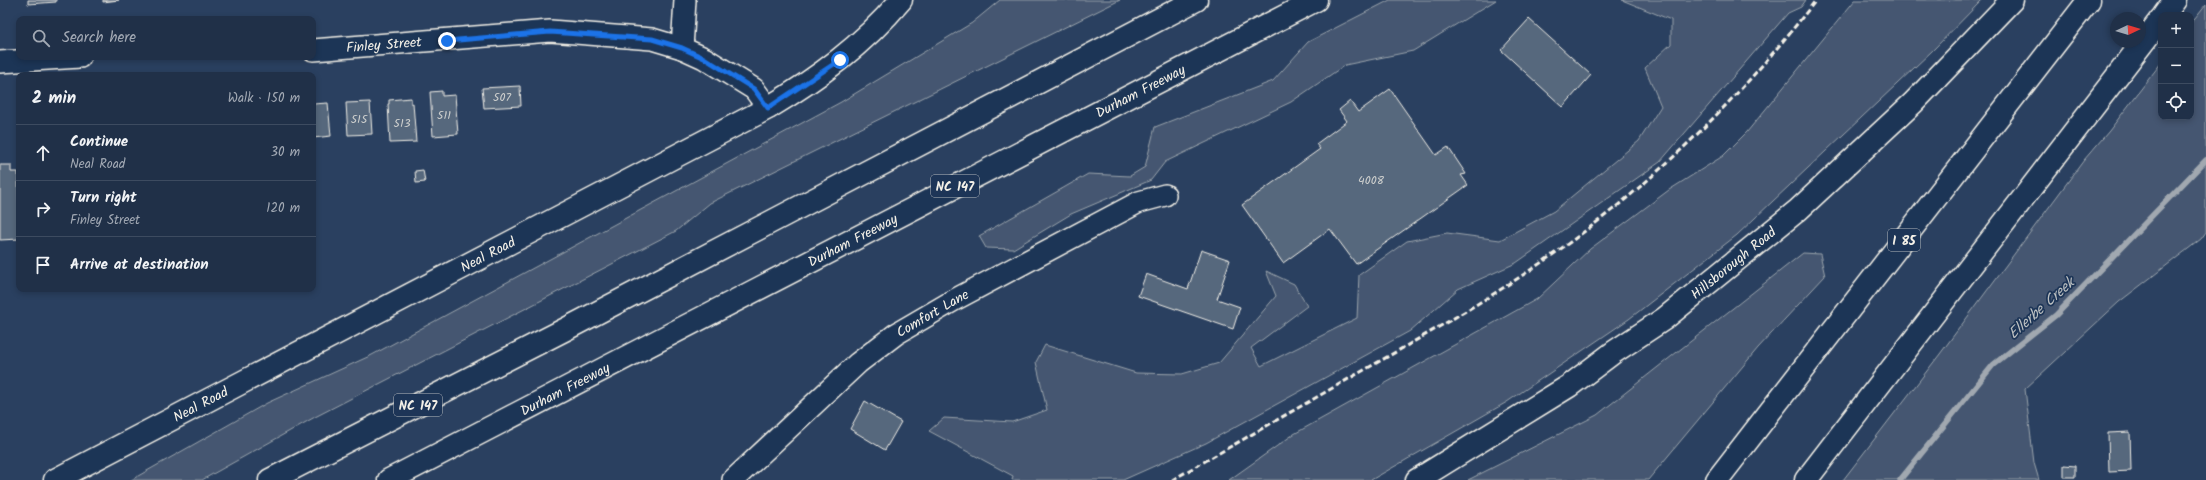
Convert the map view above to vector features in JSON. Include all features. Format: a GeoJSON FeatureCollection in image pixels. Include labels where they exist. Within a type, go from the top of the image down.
{"type":"FeatureCollection","features":[{"type":"Feature","properties":{"kind":"main road","name":"Neal Road"},"geometry":{"type":"LineString","coordinates":[[55,480],[768,108],[840,60],[865,38],[901,0]]}},
{"type":"Feature","properties":{"kind":"main road","name":"NC 147"},"geometry":{"type":"LineString","coordinates":[[270,480],[573,326],[1196,0]]}},
{"type":"Feature","properties":{"kind":"main road","name":"Durham Freeway"},"geometry":{"type":"LineString","coordinates":[[389,480],[1316,0]]}},
{"type":"Feature","properties":{"kind":"main road","name":"Hillsborough Road"},"geometry":{"type":"LineString","coordinates":[[1417,480],[1569,386],[1614,352],[1664,319],[1798,210],[1913,104],[2012,0]]}},
{"type":"Feature","properties":{"kind":"main road","name":"I 85"},"geometry":{"type":"LineString","coordinates":[[1717,480],[2089,0]]}},
{"type":"Feature","properties":{"kind":"main road"},"geometry":{"type":"LineString","coordinates":[[2166,12],[2175,0]]}},
{"type":"Feature","properties":{"kind":"main road"},"geometry":{"type":"LineString","coordinates":[[1806,480],[2158,23]]}},
{"type":"Feature","properties":{"kind":"street"},"geometry":{"type":"LineString","coordinates":[[682,48],[685,0]]}},
{"type":"Feature","properties":{"kind":"street","name":"Finley Street"},"geometry":{"type":"LineString","coordinates":[[316,50],[550,32],[645,38],[682,48],[704,58],[754,89],[768,108]]}},
{"type":"Feature","properties":{"kind":"street"},"geometry":{"type":"LineString","coordinates":[[0,62],[32,60]]}},
{"type":"Feature","properties":{"kind":"street","name":"Comfort Lane"},"geometry":{"type":"LineString","coordinates":[[733,480],[858,363],[896,334],[956,299],[1139,202],[1165,195]]}},
{"type":"Feature","properties":{"kind":"shaded area"},"geometry":{"type":"Polygon","coordinates":[[[1000,0],[1120,0],[710,203],[676,231],[315,417],[202,480],[131,480],[267,403],[372,355],[841,102],[972,23],[1000,0]]]}},
{"type":"Feature","properties":{"kind":"shaded area"},"geometry":{"type":"Polygon","coordinates":[[[1390,0],[1496,0],[1413,51],[1345,65],[1291,102],[1165,162],[1151,180],[1071,214],[1013,249],[986,248],[979,236],[1088,174],[1130,176],[1145,167],[1155,127],[1273,81],[1308,42],[1390,0]]]}},
{"type":"Feature","properties":{"kind":"shaded area"},"geometry":{"type":"Polygon","coordinates":[[[1622,0],[1806,0],[1801,7],[1788,13],[1660,162],[1516,263],[1458,289],[1410,331],[1206,443],[1123,480],[1012,480],[1013,476],[929,431],[944,418],[1012,422],[1047,410],[1036,362],[1045,345],[1136,373],[1182,374],[1219,363],[1276,296],[1266,271],[1294,284],[1307,306],[1251,348],[1261,366],[1357,318],[1359,275],[1407,241],[1447,233],[1500,240],[1554,211],[1639,141],[1661,106],[1645,68],[1671,44],[1671,20],[1622,0]]]}},
{"type":"Feature","properties":{"kind":"shaded area"},"geometry":{"type":"Polygon","coordinates":[[[1855,0],[1982,0],[1932,51],[1737,235],[1629,319],[1507,402],[1371,480],[1229,480],[1294,434],[1537,299],[1590,249],[1669,190],[1723,156],[1747,132],[1855,0]]]}},
{"type":"Feature","properties":{"kind":"shaded area"},"geometry":{"type":"Polygon","coordinates":[[[2206,4],[2206,232],[2201,239],[2119,302],[2025,389],[2034,463],[2039,480],[1843,480],[1940,354],[2084,160],[2109,131],[2158,67],[2158,120],[2194,120],[2194,19],[2206,4]]]}},
{"type":"Feature","properties":{"kind":"shaded area"},"geometry":{"type":"Polygon","coordinates":[[[1803,253],[1820,254],[1825,276],[1758,348],[1648,480],[1468,480],[1597,415],[1803,253]]]}},
{"type":"Feature","properties":{"kind":"building"},"geometry":{"type":"Polygon","coordinates":[[[28,0],[56,0],[56,2],[28,4],[28,0]]]}},
{"type":"Feature","properties":{"kind":"building"},"geometry":{"type":"Polygon","coordinates":[[[103,0],[119,0],[103,2],[103,0]]]}},
{"type":"Feature","properties":{"kind":"building"},"geometry":{"type":"Polygon","coordinates":[[[1529,19],[1591,75],[1563,107],[1501,50],[1529,19]]]}},
{"type":"Feature","properties":{"kind":"building"},"geometry":{"type":"Polygon","coordinates":[[[520,86],[521,106],[484,108],[482,88],[520,86]]]}},
{"type":"Feature","properties":{"kind":"building"},"geometry":{"type":"Polygon","coordinates":[[[1390,89],[1436,155],[1448,147],[1466,174],[1461,175],[1468,185],[1356,264],[1330,229],[1283,263],[1242,205],[1320,149],[1316,144],[1347,121],[1339,110],[1350,101],[1358,112],[1390,89]]]}},
{"type":"Feature","properties":{"kind":"building"},"geometry":{"type":"Polygon","coordinates":[[[442,91],[442,96],[455,95],[458,134],[433,136],[430,92],[442,91]]]}},
{"type":"Feature","properties":{"kind":"building"},"geometry":{"type":"Polygon","coordinates":[[[411,98],[411,104],[413,103],[416,142],[390,143],[389,100],[411,98]]]}},
{"type":"Feature","properties":{"kind":"building"},"geometry":{"type":"Polygon","coordinates":[[[370,102],[372,134],[348,135],[346,103],[370,102]]]}},
{"type":"Feature","properties":{"kind":"building"},"geometry":{"type":"Polygon","coordinates":[[[328,103],[331,136],[316,138],[316,104],[328,103]]]}},
{"type":"Feature","properties":{"kind":"building"},"geometry":{"type":"Polygon","coordinates":[[[0,165],[11,165],[11,172],[16,172],[16,239],[0,240],[0,165]]]}},
{"type":"Feature","properties":{"kind":"building"},"geometry":{"type":"Polygon","coordinates":[[[423,170],[425,182],[416,183],[415,171],[423,170]]]}},
{"type":"Feature","properties":{"kind":"building"},"geometry":{"type":"Polygon","coordinates":[[[1201,250],[1230,260],[1217,299],[1240,307],[1233,329],[1138,296],[1146,274],[1188,289],[1201,250]]]}},
{"type":"Feature","properties":{"kind":"building"},"geometry":{"type":"Polygon","coordinates":[[[865,401],[901,422],[885,450],[850,429],[865,401]]]}},
{"type":"Feature","properties":{"kind":"building"},"geometry":{"type":"Polygon","coordinates":[[[2130,432],[2131,471],[2109,472],[2108,433],[2130,432]]]}},
{"type":"Feature","properties":{"kind":"building"},"geometry":{"type":"Polygon","coordinates":[[[2064,465],[2075,466],[2075,477],[2064,477],[2064,465]]]}},
{"type":"Feature","properties":{"kind":"waterway","name":"Ellerbe Creek"},"geometry":{"type":"LineString","coordinates":[[1900,480],[1993,365],[2056,315],[2206,160]]}},
{"type":"Feature","properties":{"kind":"railway"},"geometry":{"type":"LineString","coordinates":[[1172,480],[1451,320],[1553,255],[1611,211],[1705,127],[1790,33],[1816,0]]}},
{"type":"Feature","properties":{"kind":"route"},"geometry":{"type":"LineString","coordinates":[[447,41],[550,32],[629,36],[652,39],[682,48],[704,58],[754,89],[768,108],[805,86],[840,60]]}}]}
